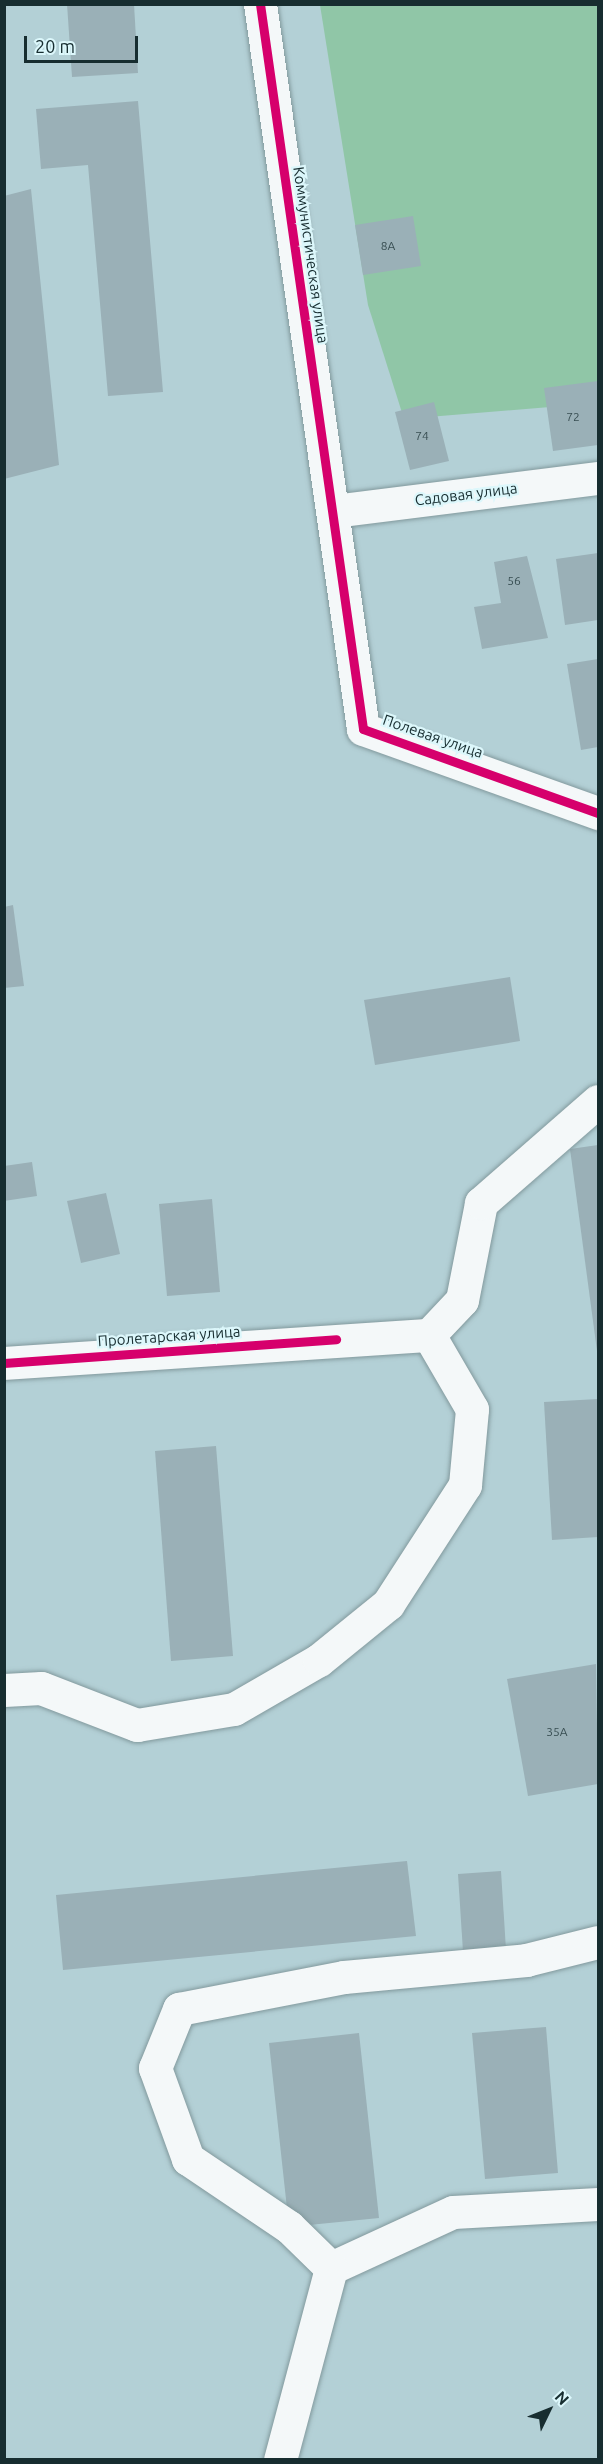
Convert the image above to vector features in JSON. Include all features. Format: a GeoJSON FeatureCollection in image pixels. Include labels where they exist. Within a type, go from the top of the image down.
{"type":"FeatureCollection","features":[{"type":"Feature","properties":{"kind":"street","name":"Коммунистическая улица"},"geometry":{"type":"LineString","coordinates":[[260,4],[333,510]]}},
{"type":"Feature","properties":{"kind":"street","name":"Садовая улица"},"geometry":{"type":"LineString","coordinates":[[333,510],[598,478]]}},
{"type":"Feature","properties":{"kind":"street","name":"Полевая улица"},"geometry":{"type":"LineString","coordinates":[[333,510],[363,729],[598,813]]}},
{"type":"Feature","properties":{"kind":"street"},"geometry":{"type":"LineString","coordinates":[[4,1690],[40,1688],[137,1725],[234,1709],[319,1660],[388,1604],[465,1485],[472,1409],[429,1335],[462,1300],[481,1203],[598,1101]]}},
{"type":"Feature","properties":{"kind":"street","name":"Пролетарская улица"},"geometry":{"type":"LineString","coordinates":[[4,1363],[336,1339],[429,1335]]}},
{"type":"Feature","properties":{"kind":"street"},"geometry":{"type":"LineString","coordinates":[[331,2268],[289,2227],[188,2159],[155,2068],[179,2009],[344,1977],[526,1960],[598,1942]]}},
{"type":"Feature","properties":{"kind":"street"},"geometry":{"type":"LineString","coordinates":[[331,2268],[453,2212],[598,2204]]}},
{"type":"Feature","properties":{"kind":"street"},"geometry":{"type":"LineString","coordinates":[[280,2460],[331,2268]]}},
{"type":"Feature","properties":{"kind":"green space"},"geometry":{"type":"Polygon","coordinates":[[[320,5],[598,5],[598,403],[404,419],[368,305],[320,5]]]}},
{"type":"Feature","properties":{"kind":"building"},"geometry":{"type":"Polygon","coordinates":[[[67,4],[134,4],[138,73],[72,77],[67,4]]]}},
{"type":"Feature","properties":{"kind":"building"},"geometry":{"type":"Polygon","coordinates":[[[138,101],[163,392],[108,396],[88,165],[41,169],[36,109],[138,101]]]}},
{"type":"Feature","properties":{"kind":"building"},"geometry":{"type":"Polygon","coordinates":[[[31,189],[59,465],[4,479],[4,196],[31,189]]]}},
{"type":"Feature","properties":{"kind":"building"},"geometry":{"type":"Polygon","coordinates":[[[413,216],[421,266],[363,275],[355,225],[413,216]]]}},
{"type":"Feature","properties":{"kind":"building"},"geometry":{"type":"Polygon","coordinates":[[[598,381],[598,445],[553,451],[544,388],[598,381]]]}},
{"type":"Feature","properties":{"kind":"building"},"geometry":{"type":"Polygon","coordinates":[[[434,402],[449,461],[410,470],[395,412],[434,402]]]}},
{"type":"Feature","properties":{"kind":"building"},"geometry":{"type":"Polygon","coordinates":[[[598,553],[598,620],[565,625],[556,559],[598,553]]]}},
{"type":"Feature","properties":{"kind":"building"},"geometry":{"type":"Polygon","coordinates":[[[527,556],[548,638],[482,649],[474,607],[501,603],[494,562],[527,556]]]}},
{"type":"Feature","properties":{"kind":"building"},"geometry":{"type":"Polygon","coordinates":[[[598,659],[598,747],[581,750],[567,664],[598,659]]]}},
{"type":"Feature","properties":{"kind":"building"},"geometry":{"type":"Polygon","coordinates":[[[13,905],[24,986],[4,988],[4,907],[13,905]]]}},
{"type":"Feature","properties":{"kind":"building"},"geometry":{"type":"Polygon","coordinates":[[[510,977],[520,1041],[375,1065],[364,1000],[510,977]]]}},
{"type":"Feature","properties":{"kind":"building"},"geometry":{"type":"Polygon","coordinates":[[[598,1145],[598,1351],[597,1351],[570,1149],[598,1145]]]}},
{"type":"Feature","properties":{"kind":"building"},"geometry":{"type":"Polygon","coordinates":[[[32,1162],[37,1196],[4,1201],[4,1166],[32,1162]]]}},
{"type":"Feature","properties":{"kind":"building"},"geometry":{"type":"Polygon","coordinates":[[[106,1193],[120,1254],[81,1263],[67,1201],[106,1193]]]}},
{"type":"Feature","properties":{"kind":"building"},"geometry":{"type":"Polygon","coordinates":[[[212,1199],[220,1292],[167,1296],[159,1204],[212,1199]]]}},
{"type":"Feature","properties":{"kind":"building"},"geometry":{"type":"Polygon","coordinates":[[[598,1399],[598,1537],[552,1540],[544,1402],[598,1399]]]}},
{"type":"Feature","properties":{"kind":"building"},"geometry":{"type":"Polygon","coordinates":[[[216,1446],[233,1656],[171,1661],[155,1451],[216,1446]]]}},
{"type":"Feature","properties":{"kind":"building"},"geometry":{"type":"Polygon","coordinates":[[[596,1664],[598,1784],[528,1796],[507,1679],[596,1664]]]}},
{"type":"Feature","properties":{"kind":"building"},"geometry":{"type":"Polygon","coordinates":[[[407,1861],[416,1936],[63,1970],[56,1895],[407,1861]]]}},
{"type":"Feature","properties":{"kind":"building"},"geometry":{"type":"Polygon","coordinates":[[[501,1871],[506,1950],[463,1952],[458,1874],[501,1871]]]}},
{"type":"Feature","properties":{"kind":"building"},"geometry":{"type":"Polygon","coordinates":[[[546,2027],[558,2173],[485,2179],[472,2033],[546,2027]]]}},
{"type":"Feature","properties":{"kind":"building"},"geometry":{"type":"Polygon","coordinates":[[[359,2033],[379,2218],[289,2227],[269,2043],[359,2033]]]}},
{"type":"Feature","properties":{"kind":"cycle path"},"geometry":{"type":"LineString","coordinates":[[260,4],[363,729],[598,813]]}},
{"type":"Feature","properties":{"kind":"cycle path"},"geometry":{"type":"LineString","coordinates":[[4,1363],[336,1339]]}}]}
